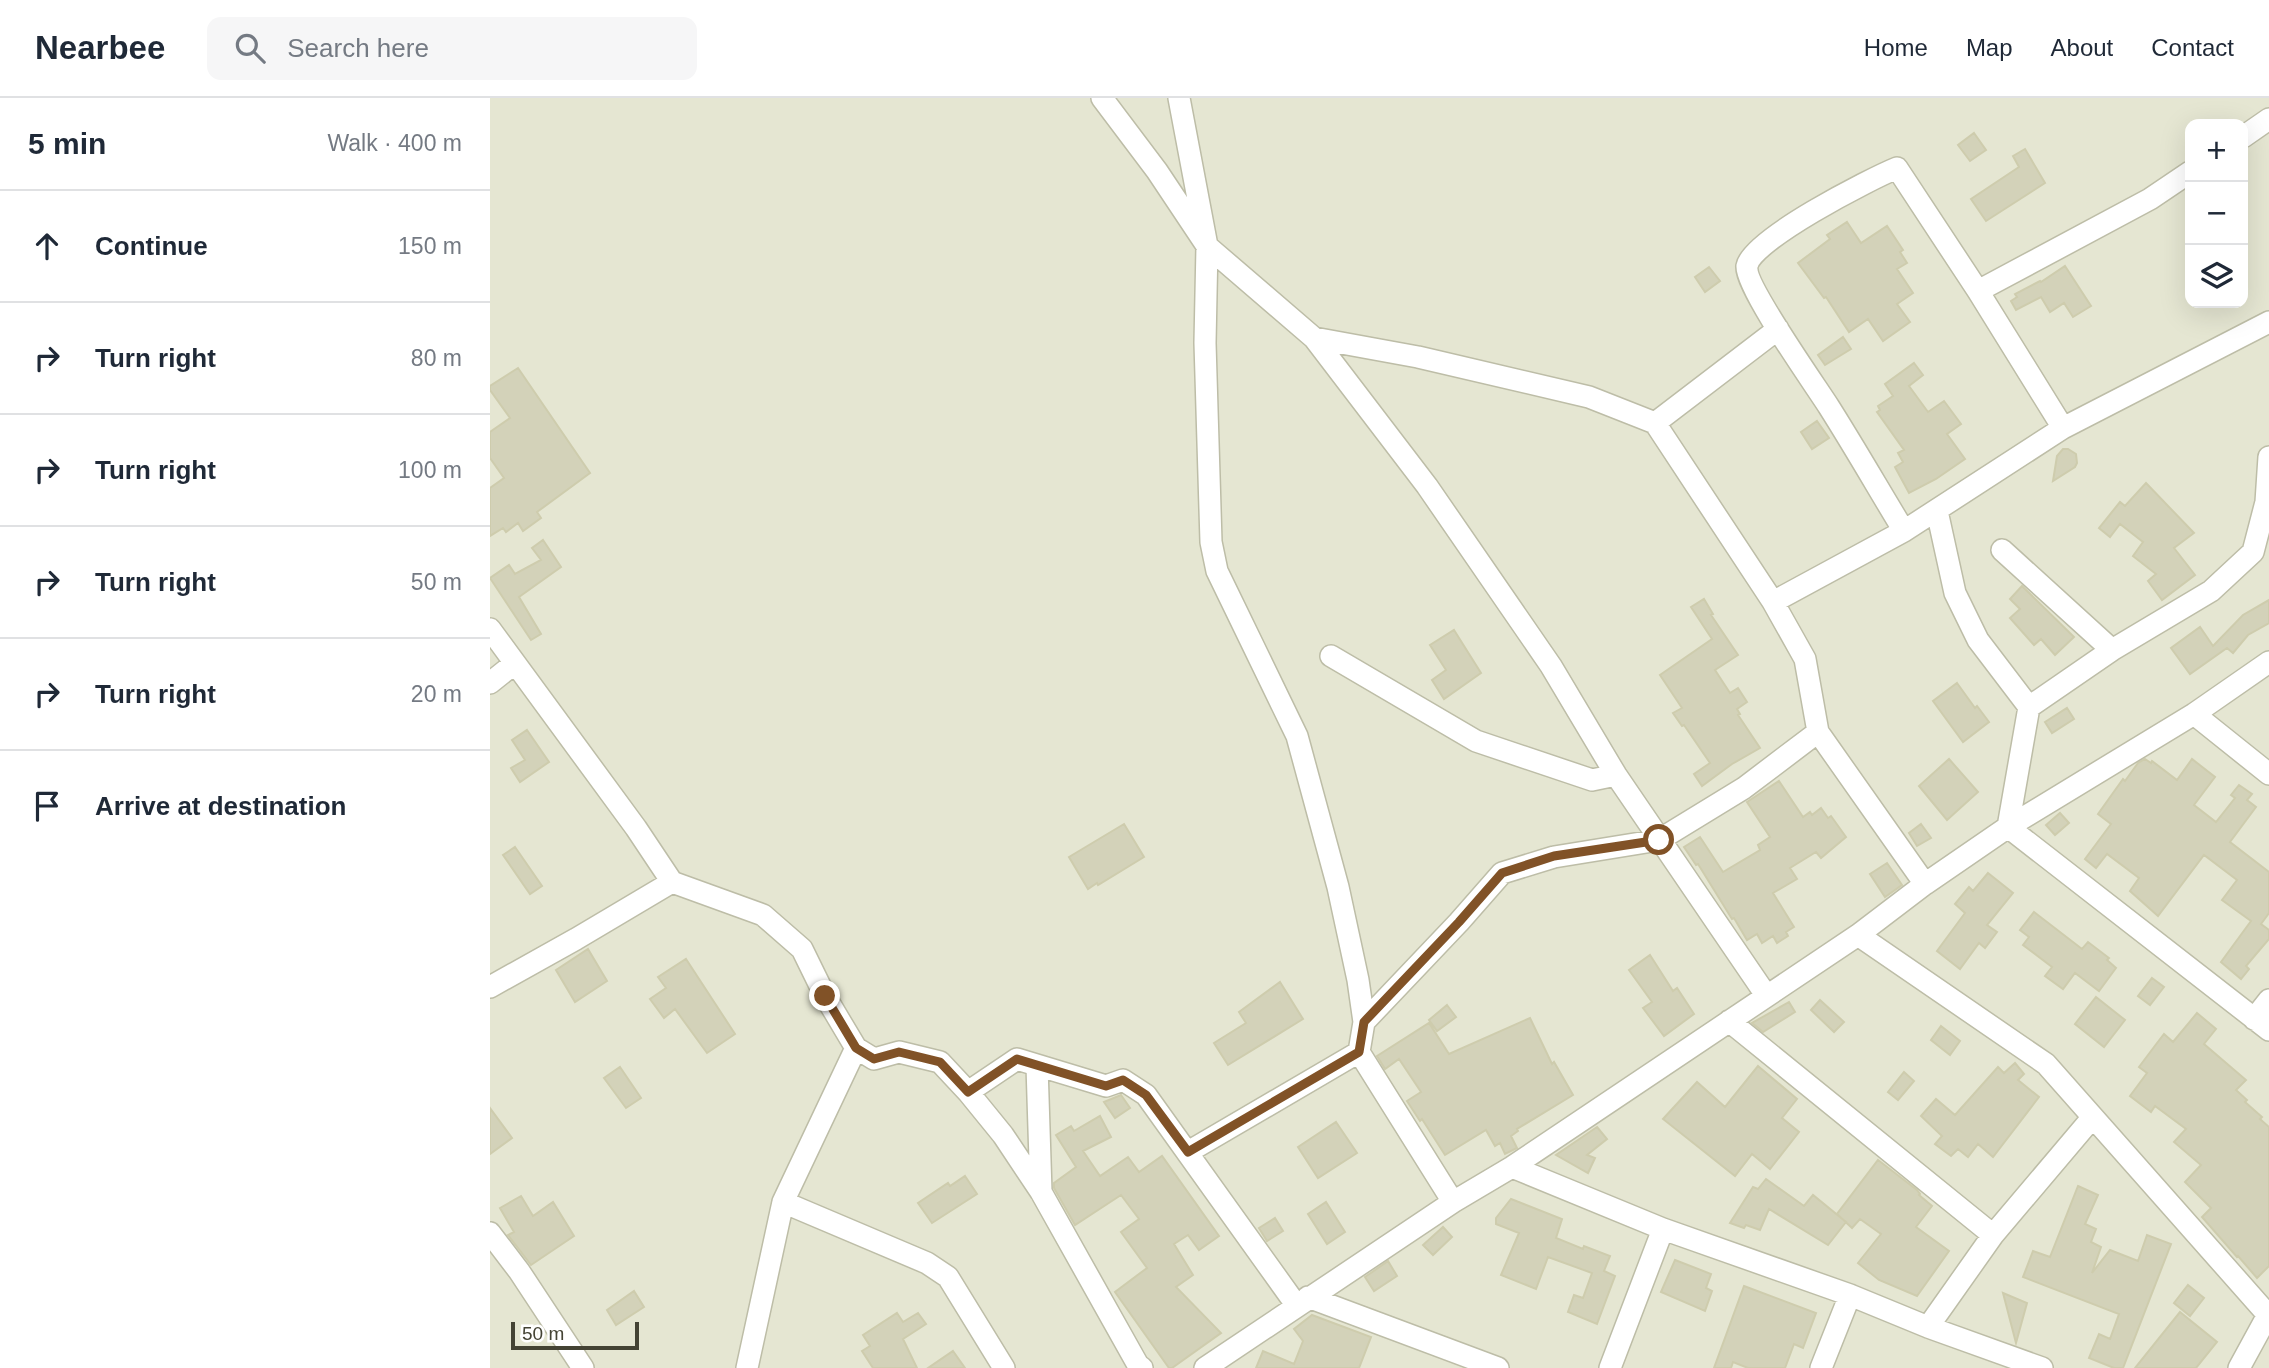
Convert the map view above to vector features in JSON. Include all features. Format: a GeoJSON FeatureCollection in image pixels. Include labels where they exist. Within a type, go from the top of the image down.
{"type":"FeatureCollection","features":[{"type":"Feature","properties":{"kind":"street"},"geometry":{"type":"LineString","coordinates":[[1102,98],[1157,171],[1208,246],[1314,338],[1427,486],[1550,666],[1659,840],[1766,995]]}},
{"type":"Feature","properties":{"kind":"street"},"geometry":{"type":"LineString","coordinates":[[1179,98],[1208,246],[1205,342],[1213,554],[1217,571],[1297,736],[1338,887],[1358,980],[1364,1022],[1359,1052],[1452,1202]]}},
{"type":"Feature","properties":{"kind":"street"},"geometry":{"type":"LineString","coordinates":[[2248,134],[2269,119]]}},
{"type":"Feature","properties":{"kind":"street"},"geometry":{"type":"LineString","coordinates":[[1904,531],[1749,278],[1746,267],[1751,255],[1772,239],[1835,199],[1897,168],[2063,428]]}},
{"type":"Feature","properties":{"kind":"street"},"geometry":{"type":"LineString","coordinates":[[1978,291],[2150,199],[2185,175]]}},
{"type":"Feature","properties":{"kind":"street"},"geometry":{"type":"LineString","coordinates":[[1773,602],[1904,531],[2063,428],[2269,322]]}},
{"type":"Feature","properties":{"kind":"street"},"geometry":{"type":"LineString","coordinates":[[1655,423],[1778,329]]}},
{"type":"Feature","properties":{"kind":"street"},"geometry":{"type":"LineString","coordinates":[[1314,338],[1418,358],[1589,397],[1655,423],[1773,602],[1805,659],[1818,732],[1925,884]]}},
{"type":"Feature","properties":{"kind":"street"},"geometry":{"type":"LineString","coordinates":[[2008,827],[2029,706],[2112,650],[2211,591],[2253,552],[2267,503],[2269,457]]}},
{"type":"Feature","properties":{"kind":"street"},"geometry":{"type":"LineString","coordinates":[[1937,510],[1955,593],[1978,640],[2029,706]]}},
{"type":"Feature","properties":{"kind":"street"},"geometry":{"type":"LineString","coordinates":[[2002,550],[2112,650]]}},
{"type":"Feature","properties":{"kind":"street"},"geometry":{"type":"LineString","coordinates":[[490,629],[636,828],[671,881],[763,915],[802,949],[825,996],[856,1048],[874,1059],[899,1052],[940,1062],[968,1092],[1003,1135],[1041,1192],[1142,1368]]}},
{"type":"Feature","properties":{"kind":"street"},"geometry":{"type":"LineString","coordinates":[[1331,656],[1476,741],[1592,780],[1616,775]]}},
{"type":"Feature","properties":{"kind":"street"},"geometry":{"type":"LineString","coordinates":[[1205,1368],[1452,1202],[1512,1167],[1858,935],[1925,884],[2008,827],[2194,714],[2269,662]]}},
{"type":"Feature","properties":{"kind":"street"},"geometry":{"type":"LineString","coordinates":[[490,683],[516,663]]}},
{"type":"Feature","properties":{"kind":"street"},"geometry":{"type":"LineString","coordinates":[[2194,714],[2269,774]]}},
{"type":"Feature","properties":{"kind":"street"},"geometry":{"type":"LineString","coordinates":[[1364,1022],[1502,873],[1554,856],[1659,840],[1744,789],[1818,732]]}},
{"type":"Feature","properties":{"kind":"street"},"geometry":{"type":"LineString","coordinates":[[2008,827],[2262,1024],[2269,1000]]}},
{"type":"Feature","properties":{"kind":"street"},"geometry":{"type":"LineString","coordinates":[[490,987],[671,881]]}},
{"type":"Feature","properties":{"kind":"street"},"geometry":{"type":"LineString","coordinates":[[1858,935],[2046,1064],[2269,1315],[2239,1368]]}},
{"type":"Feature","properties":{"kind":"street"},"geometry":{"type":"LineString","coordinates":[[1728,1021],[1993,1236]]}},
{"type":"Feature","properties":{"kind":"street"},"geometry":{"type":"LineString","coordinates":[[747,1368],[783,1202],[856,1048]]}},
{"type":"Feature","properties":{"kind":"street"},"geometry":{"type":"LineString","coordinates":[[1188,1152],[1359,1052]]}},
{"type":"Feature","properties":{"kind":"street"},"geometry":{"type":"LineString","coordinates":[[968,1092],[1017,1059],[1106,1086],[1123,1080],[1146,1095],[1302,1302],[1498,1368]]}},
{"type":"Feature","properties":{"kind":"street"},"geometry":{"type":"LineString","coordinates":[[1037,1066],[1041,1192]]}},
{"type":"Feature","properties":{"kind":"street"},"geometry":{"type":"LineString","coordinates":[[1928,1327],[1993,1236],[2092,1118]]}},
{"type":"Feature","properties":{"kind":"street"},"geometry":{"type":"LineString","coordinates":[[1512,1167],[1663,1229],[1850,1295],[2031,1366]]}},
{"type":"Feature","properties":{"kind":"street"},"geometry":{"type":"LineString","coordinates":[[783,1202],[927,1263],[948,1277],[1004,1368]]}},
{"type":"Feature","properties":{"kind":"street"},"geometry":{"type":"LineString","coordinates":[[1609,1368],[1663,1229]]}},
{"type":"Feature","properties":{"kind":"street"},"geometry":{"type":"LineString","coordinates":[[490,1233],[583,1368]]}},
{"type":"Feature","properties":{"kind":"street"},"geometry":{"type":"LineString","coordinates":[[1821,1368],[1850,1295]]}},
{"type":"Feature","properties":{"kind":"shaded area"},"geometry":{"type":"Polygon","coordinates":[[[490,98],[2269,98],[2269,1368],[490,1368],[490,98]]]}},
{"type":"Feature","properties":{"kind":"building"},"geometry":{"type":"Polygon","coordinates":[[[1974,133],[1986,150],[1970,161],[1958,145],[1974,133]]]}},
{"type":"Feature","properties":{"kind":"building"},"geometry":{"type":"Polygon","coordinates":[[[2025,149],[2045,183],[1986,221],[1971,199],[2019,167],[2013,156],[2025,149]]]}},
{"type":"Feature","properties":{"kind":"building"},"geometry":{"type":"Polygon","coordinates":[[[1847,222],[1861,243],[1887,226],[1903,250],[1900,252],[1907,263],[1897,269],[1913,293],[1897,304],[1910,322],[1883,341],[1868,319],[1849,332],[1826,297],[1824,298],[1798,263],[1830,239],[1827,235],[1847,222]]]}},
{"type":"Feature","properties":{"kind":"building"},"geometry":{"type":"Polygon","coordinates":[[[2065,266],[2091,306],[2073,317],[2064,303],[2050,312],[2041,297],[2016,310],[2011,301],[2017,297],[2015,294],[2041,282],[2065,266]]]}},
{"type":"Feature","properties":{"kind":"building"},"geometry":{"type":"Polygon","coordinates":[[[1709,267],[1720,281],[1705,292],[1695,277],[1709,267]]]}},
{"type":"Feature","properties":{"kind":"building"},"geometry":{"type":"Polygon","coordinates":[[[1843,337],[1851,349],[1825,365],[1818,355],[1843,337]]]}},
{"type":"Feature","properties":{"kind":"building"},"geometry":{"type":"Polygon","coordinates":[[[1914,363],[1923,375],[1909,386],[1928,412],[1944,401],[1961,424],[1947,434],[1965,459],[1909,493],[1895,467],[1903,462],[1898,453],[1904,450],[1877,412],[1880,410],[1878,406],[1893,396],[1885,384],[1914,363]]]}},
{"type":"Feature","properties":{"kind":"building"},"geometry":{"type":"Polygon","coordinates":[[[518,368],[590,473],[537,512],[541,518],[523,531],[518,523],[506,532],[503,528],[490,536],[490,488],[504,478],[490,458],[490,432],[510,418],[490,390],[490,386],[518,368]]]}},
{"type":"Feature","properties":{"kind":"building"},"geometry":{"type":"Polygon","coordinates":[[[1817,421],[1829,438],[1812,449],[1801,432],[1817,421]]]}},
{"type":"Feature","properties":{"kind":"building"},"geometry":{"type":"Polygon","coordinates":[[[2063,449],[2076,454],[2077,463],[2053,481],[2057,456],[2063,449]]]}},
{"type":"Feature","properties":{"kind":"building"},"geometry":{"type":"Polygon","coordinates":[[[2146,483],[2194,533],[2174,548],[2195,575],[2162,600],[2148,581],[2156,574],[2133,556],[2143,542],[2120,524],[2110,537],[2099,528],[2120,502],[2125,506],[2146,483]]]}},
{"type":"Feature","properties":{"kind":"building"},"geometry":{"type":"Polygon","coordinates":[[[543,540],[561,567],[519,597],[541,634],[531,640],[490,578],[509,565],[515,574],[541,560],[532,548],[543,540]]]}},
{"type":"Feature","properties":{"kind":"building"},"geometry":{"type":"Polygon","coordinates":[[[2022,586],[2074,637],[2055,655],[2041,639],[2034,645],[2010,618],[2020,609],[2010,599],[2022,586]]]}},
{"type":"Feature","properties":{"kind":"building"},"geometry":{"type":"Polygon","coordinates":[[[1704,599],[1713,614],[1711,615],[1738,655],[1715,670],[1730,693],[1738,688],[1747,702],[1737,709],[1740,714],[1738,715],[1760,748],[1702,786],[1694,774],[1710,763],[1673,713],[1682,708],[1660,675],[1712,639],[1691,607],[1704,599]]]}},
{"type":"Feature","properties":{"kind":"building"},"geometry":{"type":"Polygon","coordinates":[[[2269,600],[2269,623],[2248,635],[2233,653],[2227,648],[2190,674],[2171,648],[2200,627],[2213,646],[2243,615],[2269,600]]]}},
{"type":"Feature","properties":{"kind":"building"},"geometry":{"type":"Polygon","coordinates":[[[1454,630],[1481,673],[1444,699],[1432,680],[1446,670],[1430,645],[1454,630]]]}},
{"type":"Feature","properties":{"kind":"building"},"geometry":{"type":"Polygon","coordinates":[[[1957,683],[1989,722],[1963,742],[1933,701],[1957,683]]]}},
{"type":"Feature","properties":{"kind":"building"},"geometry":{"type":"Polygon","coordinates":[[[2067,708],[2074,719],[2052,733],[2045,722],[2067,708]]]}},
{"type":"Feature","properties":{"kind":"building"},"geometry":{"type":"Polygon","coordinates":[[[527,730],[549,762],[520,782],[511,768],[525,760],[512,740],[527,730]]]}},
{"type":"Feature","properties":{"kind":"building"},"geometry":{"type":"Polygon","coordinates":[[[1949,759],[1978,792],[1947,820],[1919,786],[1949,759]]]}},
{"type":"Feature","properties":{"kind":"building"},"geometry":{"type":"Polygon","coordinates":[[[2145,759],[2151,763],[2152,761],[2177,780],[2192,759],[2215,777],[2194,805],[2216,822],[2235,798],[2231,795],[2239,785],[2252,794],[2247,800],[2256,807],[2230,842],[2269,872],[2269,913],[2261,924],[2269,930],[2269,939],[2246,966],[2249,969],[2241,979],[2221,962],[2251,921],[2222,900],[2237,880],[2204,855],[2158,916],[2130,891],[2139,878],[2107,854],[2096,868],[2085,859],[2111,824],[2098,814],[2123,779],[2125,781],[2138,763],[2145,759]]]}},
{"type":"Feature","properties":{"kind":"building"},"geometry":{"type":"Polygon","coordinates":[[[1779,781],[1803,817],[1810,812],[1812,815],[1821,808],[1828,818],[1831,816],[1846,837],[1821,858],[1816,852],[1790,868],[1797,879],[1773,893],[1794,927],[1786,932],[1788,936],[1777,943],[1773,936],[1762,943],[1757,934],[1747,940],[1684,847],[1700,837],[1723,872],[1760,850],[1758,845],[1770,837],[1747,802],[1779,781]]]}},
{"type":"Feature","properties":{"kind":"building"},"geometry":{"type":"Polygon","coordinates":[[[2060,813],[2069,823],[2055,835],[2046,825],[2060,813]]]}},
{"type":"Feature","properties":{"kind":"building"},"geometry":{"type":"Polygon","coordinates":[[[1124,824],[1144,857],[1088,889],[1069,857],[1124,824]]]}},
{"type":"Feature","properties":{"kind":"building"},"geometry":{"type":"Polygon","coordinates":[[[1921,824],[1931,838],[1917,846],[1909,833],[1921,824]]]}},
{"type":"Feature","properties":{"kind":"building"},"geometry":{"type":"Polygon","coordinates":[[[515,847],[542,886],[530,894],[503,855],[515,847]]]}},
{"type":"Feature","properties":{"kind":"building"},"geometry":{"type":"Polygon","coordinates":[[[1887,863],[1902,885],[1885,897],[1870,874],[1887,863]]]}},
{"type":"Feature","properties":{"kind":"building"},"geometry":{"type":"Polygon","coordinates":[[[1988,873],[2013,893],[1987,925],[1997,932],[1985,948],[1979,943],[1960,969],[1937,951],[1965,913],[1955,904],[1969,887],[1973,891],[1988,873]]]}},
{"type":"Feature","properties":{"kind":"building"},"geometry":{"type":"Polygon","coordinates":[[[2034,912],[2082,949],[2088,942],[2109,958],[2107,960],[2116,968],[2099,991],[2075,973],[2063,989],[2045,976],[2052,967],[2023,945],[2029,937],[2020,930],[2034,912]]]}},
{"type":"Feature","properties":{"kind":"building"},"geometry":{"type":"Polygon","coordinates":[[[588,949],[607,981],[575,1002],[556,970],[588,949]]]}},
{"type":"Feature","properties":{"kind":"building"},"geometry":{"type":"Polygon","coordinates":[[[1650,955],[1673,991],[1677,988],[1694,1014],[1664,1036],[1643,1008],[1652,1002],[1629,970],[1650,955]]]}},
{"type":"Feature","properties":{"kind":"building"},"geometry":{"type":"Polygon","coordinates":[[[686,959],[735,1034],[707,1053],[675,1009],[664,1018],[650,999],[666,988],[658,977],[686,959]]]}},
{"type":"Feature","properties":{"kind":"building"},"geometry":{"type":"Polygon","coordinates":[[[2152,978],[2164,987],[2150,1005],[2138,996],[2152,978]]]}},
{"type":"Feature","properties":{"kind":"building"},"geometry":{"type":"Polygon","coordinates":[[[1280,982],[1303,1019],[1228,1065],[1214,1043],[1246,1023],[1239,1012],[1280,982]]]}},
{"type":"Feature","properties":{"kind":"building"},"geometry":{"type":"Polygon","coordinates":[[[2096,997],[2125,1020],[2104,1047],[2075,1024],[2096,997]]]}},
{"type":"Feature","properties":{"kind":"building"},"geometry":{"type":"Polygon","coordinates":[[[1820,1000],[1844,1022],[1834,1032],[1811,1010],[1820,1000]]]}},
{"type":"Feature","properties":{"kind":"building"},"geometry":{"type":"Polygon","coordinates":[[[1789,1002],[1795,1012],[1763,1032],[1752,1023],[1789,1002]]]}},
{"type":"Feature","properties":{"kind":"building"},"geometry":{"type":"Polygon","coordinates":[[[1447,1005],[1456,1017],[1437,1031],[1429,1020],[1447,1005]]]}},
{"type":"Feature","properties":{"kind":"building"},"geometry":{"type":"Polygon","coordinates":[[[2197,1013],[2216,1029],[2204,1044],[2246,1080],[2236,1090],[2269,1127],[2269,1266],[2257,1278],[2202,1217],[2211,1208],[2185,1182],[2201,1165],[2174,1142],[2186,1129],[2155,1106],[2151,1112],[2130,1096],[2147,1073],[2139,1067],[2164,1034],[2173,1042],[2197,1013]]]}},
{"type":"Feature","properties":{"kind":"building"},"geometry":{"type":"Polygon","coordinates":[[[1530,1018],[1552,1064],[1554,1062],[1573,1095],[1517,1129],[1511,1136],[1517,1148],[1505,1154],[1500,1143],[1495,1146],[1486,1130],[1445,1155],[1407,1101],[1421,1092],[1399,1059],[1385,1069],[1377,1056],[1429,1023],[1449,1054],[1530,1018]]]}},
{"type":"Feature","properties":{"kind":"building"},"geometry":{"type":"Polygon","coordinates":[[[1941,1026],[1960,1041],[1950,1055],[1931,1040],[1941,1026]]]}},
{"type":"Feature","properties":{"kind":"building"},"geometry":{"type":"Polygon","coordinates":[[[2015,1063],[2024,1074],[2018,1080],[2039,1097],[1993,1157],[1978,1144],[1968,1157],[1958,1149],[1951,1156],[1935,1144],[1942,1136],[1921,1116],[1936,1099],[1955,1115],[1998,1067],[2004,1073],[2015,1063]]]}},
{"type":"Feature","properties":{"kind":"building"},"geometry":{"type":"Polygon","coordinates":[[[1758,1066],[1797,1099],[1782,1118],[1799,1132],[1770,1169],[1752,1154],[1735,1176],[1663,1119],[1697,1082],[1725,1107],[1758,1066]]]}},
{"type":"Feature","properties":{"kind":"building"},"geometry":{"type":"Polygon","coordinates":[[[620,1067],[641,1098],[626,1108],[604,1078],[620,1067]]]}},
{"type":"Feature","properties":{"kind":"building"},"geometry":{"type":"Polygon","coordinates":[[[1904,1072],[1914,1081],[1898,1100],[1888,1092],[1904,1072]]]}},
{"type":"Feature","properties":{"kind":"building"},"geometry":{"type":"Polygon","coordinates":[[[1121,1095],[1130,1108],[1115,1118],[1104,1102],[1121,1095]]]}},
{"type":"Feature","properties":{"kind":"building"},"geometry":{"type":"Polygon","coordinates":[[[490,1108],[512,1138],[490,1154],[490,1108]]]}},
{"type":"Feature","properties":{"kind":"building"},"geometry":{"type":"Polygon","coordinates":[[[1100,1116],[1111,1137],[1083,1151],[1100,1176],[1128,1157],[1139,1172],[1162,1156],[1219,1236],[1199,1250],[1188,1235],[1174,1244],[1193,1275],[1176,1287],[1221,1333],[1172,1368],[1169,1368],[1115,1292],[1147,1268],[1121,1232],[1139,1219],[1121,1195],[1075,1225],[1054,1188],[1054,1183],[1076,1167],[1056,1135],[1071,1126],[1074,1131],[1100,1116]]]}},
{"type":"Feature","properties":{"kind":"building"},"geometry":{"type":"Polygon","coordinates":[[[1336,1122],[1357,1153],[1318,1178],[1298,1147],[1336,1122]]]}},
{"type":"Feature","properties":{"kind":"building"},"geometry":{"type":"Polygon","coordinates":[[[1597,1127],[1607,1139],[1587,1155],[1595,1158],[1588,1173],[1556,1155],[1597,1127]]]}},
{"type":"Feature","properties":{"kind":"building"},"geometry":{"type":"Polygon","coordinates":[[[1878,1160],[1917,1190],[1932,1206],[1916,1227],[1949,1251],[1917,1296],[1879,1280],[1858,1263],[1881,1234],[1860,1219],[1852,1228],[1837,1214],[1878,1160]]]}},
{"type":"Feature","properties":{"kind":"building"},"geometry":{"type":"Polygon","coordinates":[[[965,1176],[977,1194],[932,1223],[918,1203],[948,1183],[950,1186],[965,1176]]]}},
{"type":"Feature","properties":{"kind":"building"},"geometry":{"type":"Polygon","coordinates":[[[1766,1179],[1804,1206],[1813,1195],[1846,1222],[1828,1245],[1769,1209],[1760,1230],[1730,1223],[1753,1187],[1758,1189],[1766,1179]]]}},
{"type":"Feature","properties":{"kind":"building"},"geometry":{"type":"Polygon","coordinates":[[[2078,1186],[2098,1195],[2085,1224],[2096,1229],[2091,1242],[2101,1247],[2092,1273],[2110,1250],[2138,1261],[2147,1235],[2171,1244],[2123,1368],[2114,1368],[2089,1358],[2099,1334],[2110,1339],[2119,1314],[2023,1277],[2033,1251],[2050,1257],[2078,1186]]]}},
{"type":"Feature","properties":{"kind":"building"},"geometry":{"type":"Polygon","coordinates":[[[521,1196],[533,1216],[553,1202],[574,1236],[531,1265],[508,1235],[514,1232],[500,1208],[521,1196]]]}},
{"type":"Feature","properties":{"kind":"building"},"geometry":{"type":"Polygon","coordinates":[[[1511,1199],[1562,1219],[1556,1238],[1610,1256],[1604,1271],[1615,1276],[1597,1324],[1568,1312],[1574,1295],[1583,1298],[1592,1273],[1548,1257],[1536,1289],[1501,1275],[1519,1233],[1496,1224],[1496,1218],[1511,1199]]]}},
{"type":"Feature","properties":{"kind":"building"},"geometry":{"type":"Polygon","coordinates":[[[1326,1202],[1345,1232],[1327,1244],[1308,1214],[1326,1202]]]}},
{"type":"Feature","properties":{"kind":"building"},"geometry":{"type":"Polygon","coordinates":[[[1275,1218],[1283,1231],[1267,1241],[1259,1228],[1275,1218]]]}},
{"type":"Feature","properties":{"kind":"building"},"geometry":{"type":"Polygon","coordinates":[[[1443,1227],[1452,1237],[1433,1255],[1423,1245],[1443,1227]]]}},
{"type":"Feature","properties":{"kind":"building"},"geometry":{"type":"Polygon","coordinates":[[[1675,1260],[1711,1274],[1706,1288],[1712,1291],[1705,1311],[1661,1292],[1675,1260]]]}},
{"type":"Feature","properties":{"kind":"building"},"geometry":{"type":"Polygon","coordinates":[[[1388,1261],[1397,1276],[1374,1291],[1365,1277],[1388,1261]]]}},
{"type":"Feature","properties":{"kind":"building"},"geometry":{"type":"Polygon","coordinates":[[[2188,1285],[2204,1298],[2190,1316],[2174,1303],[2188,1285]]]}},
{"type":"Feature","properties":{"kind":"building"},"geometry":{"type":"Polygon","coordinates":[[[1744,1286],[1816,1313],[1803,1348],[1794,1344],[1785,1368],[1748,1368],[1733,1362],[1731,1368],[1714,1368],[1744,1286]]]}},
{"type":"Feature","properties":{"kind":"building"},"geometry":{"type":"Polygon","coordinates":[[[634,1291],[644,1307],[616,1325],[607,1310],[634,1291]]]}},
{"type":"Feature","properties":{"kind":"building"},"geometry":{"type":"Polygon","coordinates":[[[2003,1293],[2027,1303],[2016,1343],[2003,1293]]]}},
{"type":"Feature","properties":{"kind":"building"},"geometry":{"type":"Polygon","coordinates":[[[2180,1312],[2217,1342],[2196,1368],[2135,1368],[2180,1312]]]}},
{"type":"Feature","properties":{"kind":"building"},"geometry":{"type":"Polygon","coordinates":[[[897,1313],[903,1322],[918,1313],[926,1324],[903,1339],[917,1368],[873,1368],[862,1351],[870,1346],[863,1335],[897,1313]]]}},
{"type":"Feature","properties":{"kind":"building"},"geometry":{"type":"Polygon","coordinates":[[[1312,1315],[1371,1337],[1359,1368],[1256,1368],[1263,1351],[1294,1364],[1303,1341],[1294,1329],[1312,1315]]]}},
{"type":"Feature","properties":{"kind":"building"},"geometry":{"type":"Polygon","coordinates":[[[953,1351],[965,1368],[928,1368],[953,1351]]]}},
{"type":"Feature","properties":{"kind":"route"},"geometry":{"type":"LineString","coordinates":[[825,996],[856,1048],[874,1059],[899,1052],[940,1062],[968,1092],[1017,1059],[1106,1086],[1123,1080],[1146,1095],[1188,1152],[1359,1052],[1364,1022],[1502,873],[1554,856],[1659,840]]}}]}
